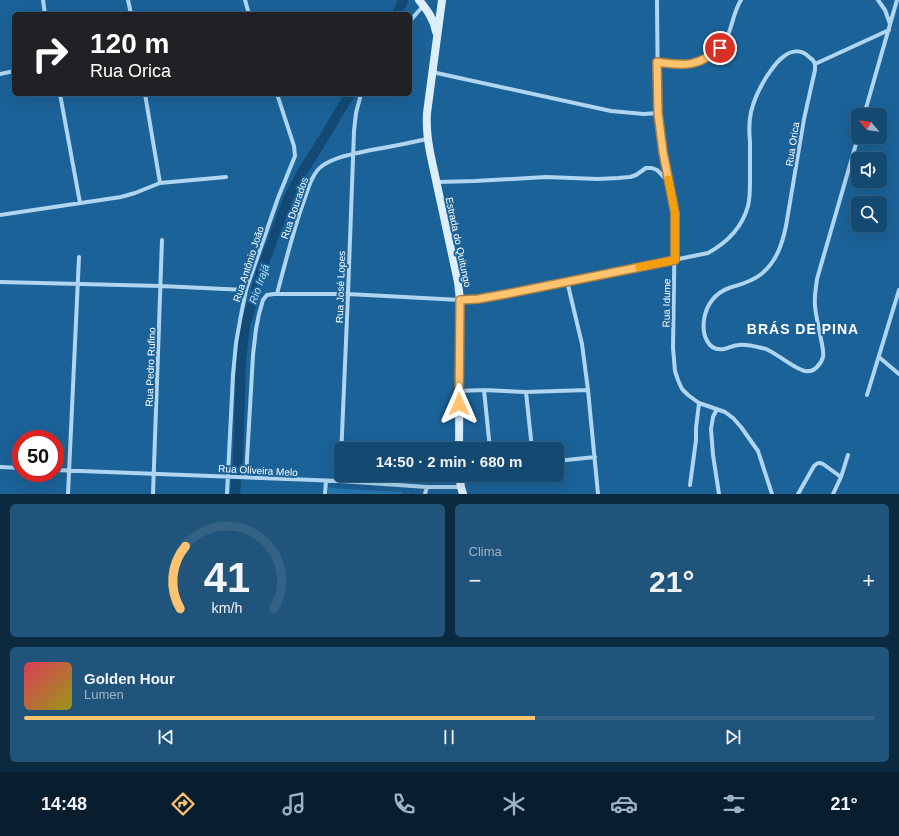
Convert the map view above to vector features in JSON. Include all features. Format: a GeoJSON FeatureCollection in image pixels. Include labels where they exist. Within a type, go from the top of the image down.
{"type":"FeatureCollection","features":[{"type":"Feature","properties":{"kind":"main road","name":"Estrada do Quitungo"},"geometry":{"type":"LineString","coordinates":[[442,0],[427,113],[427,139],[455,263],[460,300],[459,442]]}},
{"type":"Feature","properties":{"kind":"main road","name":"Estrada do Quitungo"},"geometry":{"type":"LineString","coordinates":[[421,3],[434,23],[437,41]]}},
{"type":"Feature","properties":{"kind":"street"},"geometry":{"type":"LineString","coordinates":[[43,0],[46,12]]}},
{"type":"Feature","properties":{"kind":"street"},"geometry":{"type":"LineString","coordinates":[[128,0],[131,12]]}},
{"type":"Feature","properties":{"kind":"street"},"geometry":{"type":"LineString","coordinates":[[245,0],[249,12]]}},
{"type":"Feature","properties":{"kind":"street","name":"Rua Idume"},"geometry":{"type":"LineString","coordinates":[[657,0],[658,113],[663,152],[675,213],[673,348],[675,371],[682,389],[688,395],[699,403],[725,412],[741,427],[758,451],[772,494]]}},
{"type":"Feature","properties":{"kind":"street"},"geometry":{"type":"LineString","coordinates":[[657,62],[673,65],[686,65],[700,62],[710,56],[720,48],[727,36],[732,25],[734,13],[741,0]]}},
{"type":"Feature","properties":{"kind":"street"},"geometry":{"type":"LineString","coordinates":[[878,0],[885,10],[890,24]]}},
{"type":"Feature","properties":{"kind":"street"},"geometry":{"type":"LineString","coordinates":[[866,108],[897,0]]}},
{"type":"Feature","properties":{"kind":"street"},"geometry":{"type":"LineString","coordinates":[[412,18],[421,3]]}},
{"type":"Feature","properties":{"kind":"street"},"geometry":{"type":"LineString","coordinates":[[244,477],[253,355],[259,314],[263,300],[267,296],[271,294],[348,294],[460,300],[478,299],[708,253],[720,246],[730,237],[738,228],[744,217],[750,192],[751,112],[763,81],[775,65],[782,57],[790,52],[798,51],[812,59],[815,64],[889,30]]}},
{"type":"Feature","properties":{"kind":"street","name":"Rua Orica"},"geometry":{"type":"LineString","coordinates":[[815,64],[814,78],[804,119],[786,226],[778,254],[770,266],[760,275],[746,284],[724,290],[711,302],[706,310],[704,322],[705,335],[708,343],[712,347],[724,349],[738,344],[756,346],[767,350],[799,369],[806,371],[812,371],[820,363],[823,357],[823,350],[815,304],[817,279],[856,144]]}},
{"type":"Feature","properties":{"kind":"street"},"geometry":{"type":"LineString","coordinates":[[0,74],[12,71]]}},
{"type":"Feature","properties":{"kind":"street"},"geometry":{"type":"LineString","coordinates":[[432,72],[611,111],[658,113]]}},
{"type":"Feature","properties":{"kind":"street"},"geometry":{"type":"LineString","coordinates":[[60,96],[80,203]]}},
{"type":"Feature","properties":{"kind":"street"},"geometry":{"type":"LineString","coordinates":[[145,96],[160,184]]}},
{"type":"Feature","properties":{"kind":"street","name":"Rua Antônio João"},"geometry":{"type":"LineString","coordinates":[[227,494],[233,375],[236,343],[246,290],[278,198],[295,156],[294,146],[278,96]]}},
{"type":"Feature","properties":{"kind":"street","name":"Rua José Lopes"},"geometry":{"type":"LineString","coordinates":[[342,442],[354,131],[356,113],[360,96]]}},
{"type":"Feature","properties":{"kind":"street","name":"Rua Dourados"},"geometry":{"type":"LineString","coordinates":[[277,294],[293,232],[316,171],[327,162],[334,159],[427,139]]}},
{"type":"Feature","properties":{"kind":"street"},"geometry":{"type":"LineString","coordinates":[[436,182],[546,177],[598,179],[618,178],[636,175],[646,168],[657,170],[668,181]]}},
{"type":"Feature","properties":{"kind":"street"},"geometry":{"type":"LineString","coordinates":[[0,216],[128,195],[160,184],[226,177]]}},
{"type":"Feature","properties":{"kind":"street","name":"Rua Pedro Rufino"},"geometry":{"type":"LineString","coordinates":[[153,494],[162,240]]}},
{"type":"Feature","properties":{"kind":"street"},"geometry":{"type":"LineString","coordinates":[[68,494],[79,283],[79,257]]}},
{"type":"Feature","properties":{"kind":"street"},"geometry":{"type":"LineString","coordinates":[[0,282],[79,283],[246,290]]}},
{"type":"Feature","properties":{"kind":"street"},"geometry":{"type":"LineString","coordinates":[[567,282],[582,344],[598,494]]}},
{"type":"Feature","properties":{"kind":"street"},"geometry":{"type":"LineString","coordinates":[[867,395],[899,290]]}},
{"type":"Feature","properties":{"kind":"street"},"geometry":{"type":"LineString","coordinates":[[879,357],[899,374]]}},
{"type":"Feature","properties":{"kind":"street"},"geometry":{"type":"LineString","coordinates":[[459,391],[484,390],[526,392],[588,390]]}},
{"type":"Feature","properties":{"kind":"street"},"geometry":{"type":"LineString","coordinates":[[484,390],[489,442]]}},
{"type":"Feature","properties":{"kind":"street"},"geometry":{"type":"LineString","coordinates":[[526,392],[531,442]]}},
{"type":"Feature","properties":{"kind":"street"},"geometry":{"type":"LineString","coordinates":[[690,485],[699,403]]}},
{"type":"Feature","properties":{"kind":"street"},"geometry":{"type":"LineString","coordinates":[[717,409],[713,417],[711,429],[719,494]]}},
{"type":"Feature","properties":{"kind":"street"},"geometry":{"type":"LineString","coordinates":[[833,494],[848,455]]}},
{"type":"Feature","properties":{"kind":"street"},"geometry":{"type":"LineString","coordinates":[[564,460],[595,457]]}},
{"type":"Feature","properties":{"kind":"street"},"geometry":{"type":"LineString","coordinates":[[798,494],[817,463],[820,462],[840,477]]}},
{"type":"Feature","properties":{"kind":"street"},"geometry":{"type":"LineString","coordinates":[[0,467],[12,468]]}},
{"type":"Feature","properties":{"kind":"street","name":"Rua Oliveira Melo"},"geometry":{"type":"LineString","coordinates":[[64,470],[334,482]]}},
{"type":"Feature","properties":{"kind":"street"},"geometry":{"type":"LineString","coordinates":[[326,481],[326,494]]}},
{"type":"Feature","properties":{"kind":"street","name":"Rua Oliveira Melo"},"geometry":{"type":"LineString","coordinates":[[340,482],[462,490]]}},
{"type":"Feature","properties":{"kind":"street"},"geometry":{"type":"LineString","coordinates":[[425,494],[427,487]]}},
{"type":"Feature","properties":{"kind":"shaded area"},"geometry":{"type":"Polygon","coordinates":[[[328,488],[402,492],[402,494],[328,494],[328,488]]]}},
{"type":"Feature","properties":{"kind":"waterway","name":"Rio Irajá"},"geometry":{"type":"LineString","coordinates":[[398,12],[403,0]]}},
{"type":"Feature","properties":{"kind":"waterway","name":"Rio Irajá"},"geometry":{"type":"LineString","coordinates":[[235,494],[238,458],[241,362],[245,326],[262,268],[288,199],[301,174],[349,96]]}},
{"type":"Feature","properties":{"kind":"slow traffic"},"geometry":{"type":"LineString","coordinates":[[639,267],[675,260],[675,213],[668,179]]}},
{"type":"Feature","properties":{"kind":"district","name":"BRÁS DE PINA"},"geometry":{"type":"Point","coordinates":[803,329]}},
{"type":"Feature","properties":{"kind":"route"},"geometry":{"type":"LineString","coordinates":[[459,404],[460,300],[478,299],[506,294],[675,260],[675,213],[663,152],[658,113],[657,62],[673,65],[686,65],[700,62],[720,48]]}}]}
